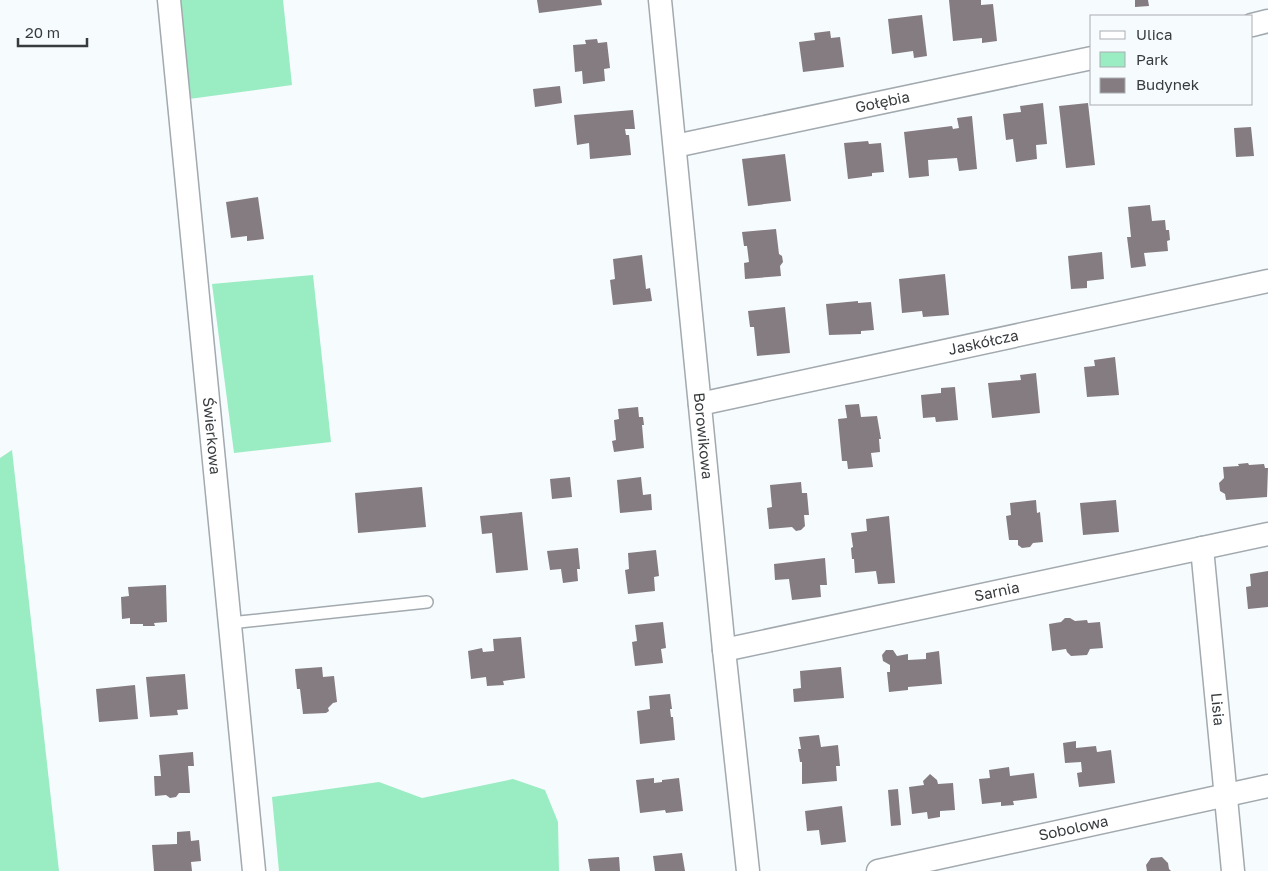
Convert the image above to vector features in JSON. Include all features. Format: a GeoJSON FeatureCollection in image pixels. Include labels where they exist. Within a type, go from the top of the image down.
{"type":"FeatureCollection","features":[{"type":"Feature","properties":{"kind":"street","name":"Świerkowa"},"geometry":{"type":"LineString","coordinates":[[170,0],[254,871]]}},
{"type":"Feature","properties":{"kind":"street","name":"Borowikowa"},"geometry":{"type":"LineString","coordinates":[[660,0],[724,650],[748,871]]}},
{"type":"Feature","properties":{"kind":"street"},"geometry":{"type":"LineString","coordinates":[[1253,25],[1268,21]]}},
{"type":"Feature","properties":{"kind":"street","name":"Gołębia"},"geometry":{"type":"LineString","coordinates":[[675,146],[1090,58]]}},
{"type":"Feature","properties":{"kind":"street","name":"Jaskółcza"},"geometry":{"type":"LineString","coordinates":[[700,404],[1268,281]]}},
{"type":"Feature","properties":{"kind":"street","name":"Sarnia"},"geometry":{"type":"LineString","coordinates":[[724,650],[1268,534]]}},
{"type":"Feature","properties":{"kind":"street","name":"Lisia"},"geometry":{"type":"LineString","coordinates":[[1202,548],[1233,871]]}},
{"type":"Feature","properties":{"kind":"street","name":"Sobolowa"},"geometry":{"type":"LineString","coordinates":[[878,871],[1268,786]]}},
{"type":"Feature","properties":{"kind":"lane"},"geometry":{"type":"LineString","coordinates":[[230,623],[427,602]]}},
{"type":"Feature","properties":{"kind":"green space"},"geometry":{"type":"Polygon","coordinates":[[[179,0],[283,0],[292,85],[189,99],[179,0]]]}},
{"type":"Feature","properties":{"kind":"green space"},"geometry":{"type":"Polygon","coordinates":[[[313,275],[331,442],[234,453],[212,284],[313,275]]]}},
{"type":"Feature","properties":{"kind":"green space"},"geometry":{"type":"Polygon","coordinates":[[[12,450],[59,871],[0,871],[0,458],[12,450]]]}},
{"type":"Feature","properties":{"kind":"green space"},"geometry":{"type":"Polygon","coordinates":[[[513,779],[545,790],[558,822],[559,871],[279,871],[272,797],[379,782],[422,798],[513,779]]]}},
{"type":"Feature","properties":{"kind":"building"},"geometry":{"type":"Polygon","coordinates":[[[537,0],[601,0],[602,5],[539,13],[537,0]]]}},
{"type":"Feature","properties":{"kind":"building"},"geometry":{"type":"Polygon","coordinates":[[[949,0],[981,0],[981,5],[993,4],[997,41],[982,43],[982,38],[953,41],[949,0]]]}},
{"type":"Feature","properties":{"kind":"building"},"geometry":{"type":"Polygon","coordinates":[[[1135,0],[1148,0],[1149,6],[1135,7],[1135,0]]]}},
{"type":"Feature","properties":{"kind":"building"},"geometry":{"type":"Polygon","coordinates":[[[922,15],[927,56],[914,58],[913,51],[892,54],[888,19],[922,15]]]}},
{"type":"Feature","properties":{"kind":"building"},"geometry":{"type":"Polygon","coordinates":[[[830,31],[831,38],[840,37],[844,67],[803,72],[799,42],[815,40],[814,33],[830,31]]]}},
{"type":"Feature","properties":{"kind":"building"},"geometry":{"type":"Polygon","coordinates":[[[597,39],[598,43],[607,42],[610,68],[604,69],[605,81],[583,84],[582,71],[575,72],[573,45],[586,44],[585,40],[597,39]]]}},
{"type":"Feature","properties":{"kind":"building"},"geometry":{"type":"Polygon","coordinates":[[[560,86],[562,103],[535,107],[533,89],[560,86]]]}},
{"type":"Feature","properties":{"kind":"building"},"geometry":{"type":"Polygon","coordinates":[[[1043,103],[1047,144],[1036,145],[1037,159],[1016,162],[1013,139],[1006,140],[1003,114],[1021,112],[1020,106],[1043,103]]]}},
{"type":"Feature","properties":{"kind":"building"},"geometry":{"type":"Polygon","coordinates":[[[1088,103],[1095,165],[1066,168],[1059,106],[1088,103]]]}},
{"type":"Feature","properties":{"kind":"building"},"geometry":{"type":"Polygon","coordinates":[[[633,110],[635,129],[625,129],[626,135],[629,135],[631,155],[590,159],[589,143],[577,145],[574,115],[633,110]]]}},
{"type":"Feature","properties":{"kind":"building"},"geometry":{"type":"Polygon","coordinates":[[[972,116],[977,169],[959,171],[957,158],[928,160],[929,176],[909,178],[904,132],[952,126],[953,129],[959,128],[957,118],[972,116]]]}},
{"type":"Feature","properties":{"kind":"building"},"geometry":{"type":"Polygon","coordinates":[[[1251,127],[1254,156],[1236,157],[1234,128],[1251,127]]]}},
{"type":"Feature","properties":{"kind":"building"},"geometry":{"type":"Polygon","coordinates":[[[868,141],[869,144],[881,143],[884,172],[872,173],[872,176],[848,179],[844,143],[868,141]]]}},
{"type":"Feature","properties":{"kind":"building"},"geometry":{"type":"Polygon","coordinates":[[[785,154],[791,201],[748,206],[742,159],[785,154]]]}},
{"type":"Feature","properties":{"kind":"building"},"geometry":{"type":"Polygon","coordinates":[[[258,197],[264,239],[247,241],[247,236],[231,238],[226,202],[258,197]]]}},
{"type":"Feature","properties":{"kind":"building"},"geometry":{"type":"Polygon","coordinates":[[[1150,205],[1152,221],[1165,220],[1166,230],[1169,230],[1168,251],[1144,253],[1146,266],[1131,268],[1127,237],[1131,237],[1128,207],[1150,205]]]}},
{"type":"Feature","properties":{"kind":"building"},"geometry":{"type":"Polygon","coordinates":[[[776,229],[779,254],[782,256],[783,262],[780,266],[781,276],[745,279],[744,263],[749,262],[747,246],[744,246],[742,232],[776,229]]]}},
{"type":"Feature","properties":{"kind":"building"},"geometry":{"type":"Polygon","coordinates":[[[1102,252],[1104,279],[1087,281],[1087,288],[1071,289],[1068,256],[1102,252]]]}},
{"type":"Feature","properties":{"kind":"building"},"geometry":{"type":"Polygon","coordinates":[[[642,255],[646,289],[650,288],[652,301],[613,305],[610,280],[615,279],[613,259],[642,255]]]}},
{"type":"Feature","properties":{"kind":"building"},"geometry":{"type":"Polygon","coordinates":[[[945,274],[949,315],[923,317],[922,311],[902,313],[899,279],[945,274]]]}},
{"type":"Feature","properties":{"kind":"building"},"geometry":{"type":"Polygon","coordinates":[[[858,301],[858,303],[871,302],[874,330],[861,331],[861,334],[829,335],[826,304],[858,301]]]}},
{"type":"Feature","properties":{"kind":"building"},"geometry":{"type":"Polygon","coordinates":[[[785,307],[790,353],[757,356],[754,327],[750,327],[748,311],[785,307]]]}},
{"type":"Feature","properties":{"kind":"building"},"geometry":{"type":"Polygon","coordinates":[[[1115,357],[1119,395],[1087,397],[1084,367],[1095,366],[1094,360],[1115,357]]]}},
{"type":"Feature","properties":{"kind":"building"},"geometry":{"type":"Polygon","coordinates":[[[1036,373],[1040,413],[992,418],[988,383],[1021,380],[1020,375],[1036,373]]]}},
{"type":"Feature","properties":{"kind":"building"},"geometry":{"type":"Polygon","coordinates":[[[955,387],[958,420],[936,422],[935,417],[923,418],[921,395],[941,393],[941,388],[955,387]]]}},
{"type":"Feature","properties":{"kind":"building"},"geometry":{"type":"Polygon","coordinates":[[[859,404],[861,417],[877,416],[881,439],[879,439],[880,452],[871,453],[873,467],[848,469],[847,461],[842,461],[838,419],[847,418],[845,405],[859,404]]]}},
{"type":"Feature","properties":{"kind":"building"},"geometry":{"type":"Polygon","coordinates":[[[638,407],[639,417],[643,417],[644,448],[614,452],[612,441],[616,440],[614,420],[619,419],[618,409],[638,407]]]}},
{"type":"Feature","properties":{"kind":"building"},"geometry":{"type":"Polygon","coordinates":[[[1248,463],[1249,465],[1264,464],[1265,468],[1268,468],[1267,497],[1226,500],[1225,494],[1220,491],[1219,483],[1224,478],[1223,467],[1239,466],[1238,464],[1248,463]]]}},
{"type":"Feature","properties":{"kind":"building"},"geometry":{"type":"Polygon","coordinates":[[[570,477],[572,497],[552,499],[550,479],[570,477]]]}},
{"type":"Feature","properties":{"kind":"building"},"geometry":{"type":"Polygon","coordinates":[[[641,477],[643,495],[651,494],[652,510],[620,513],[617,480],[641,477]]]}},
{"type":"Feature","properties":{"kind":"building"},"geometry":{"type":"Polygon","coordinates":[[[801,482],[802,493],[807,493],[809,515],[804,515],[805,526],[801,530],[796,531],[792,527],[769,529],[767,508],[772,507],[770,485],[801,482]]]}},
{"type":"Feature","properties":{"kind":"building"},"geometry":{"type":"Polygon","coordinates":[[[422,487],[426,527],[358,533],[355,493],[422,487]]]}},
{"type":"Feature","properties":{"kind":"building"},"geometry":{"type":"Polygon","coordinates":[[[1036,500],[1037,513],[1040,512],[1043,542],[1033,543],[1030,547],[1022,548],[1018,545],[1018,540],[1009,540],[1006,516],[1011,515],[1010,503],[1036,500]]]}},
{"type":"Feature","properties":{"kind":"building"},"geometry":{"type":"Polygon","coordinates":[[[1116,500],[1119,532],[1083,535],[1080,503],[1116,500]]]}},
{"type":"Feature","properties":{"kind":"building"},"geometry":{"type":"Polygon","coordinates":[[[522,512],[528,570],[496,573],[492,533],[482,534],[480,516],[522,512]]]}},
{"type":"Feature","properties":{"kind":"building"},"geometry":{"type":"Polygon","coordinates":[[[889,516],[895,583],[878,584],[876,571],[855,573],[854,559],[852,559],[851,533],[867,531],[866,519],[889,516]]]}},
{"type":"Feature","properties":{"kind":"building"},"geometry":{"type":"Polygon","coordinates":[[[578,548],[580,569],[577,569],[578,581],[563,583],[561,569],[550,570],[547,551],[578,548]]]}},
{"type":"Feature","properties":{"kind":"building"},"geometry":{"type":"Polygon","coordinates":[[[656,550],[659,576],[654,577],[655,591],[628,594],[625,570],[629,569],[628,553],[656,550]]]}},
{"type":"Feature","properties":{"kind":"building"},"geometry":{"type":"Polygon","coordinates":[[[825,558],[827,585],[820,585],[821,597],[792,600],[789,579],[775,580],[774,564],[825,558]]]}},
{"type":"Feature","properties":{"kind":"building"},"geometry":{"type":"Polygon","coordinates":[[[1268,571],[1268,607],[1248,609],[1246,587],[1251,586],[1250,574],[1268,571]]]}},
{"type":"Feature","properties":{"kind":"building"},"geometry":{"type":"Polygon","coordinates":[[[166,585],[167,622],[154,623],[155,626],[143,626],[143,624],[130,624],[130,618],[122,619],[121,597],[129,596],[128,587],[166,585]]]}},
{"type":"Feature","properties":{"kind":"building"},"geometry":{"type":"Polygon","coordinates":[[[1065,618],[1075,621],[1087,620],[1088,623],[1100,622],[1103,648],[1090,649],[1087,655],[1071,656],[1066,649],[1052,651],[1049,624],[1061,622],[1065,618]]]}},
{"type":"Feature","properties":{"kind":"building"},"geometry":{"type":"Polygon","coordinates":[[[663,622],[666,648],[661,649],[663,663],[635,666],[632,642],[637,641],[635,625],[663,622]]]}},
{"type":"Feature","properties":{"kind":"building"},"geometry":{"type":"Polygon","coordinates":[[[521,637],[525,678],[503,681],[504,685],[487,686],[486,677],[471,679],[468,651],[482,648],[483,652],[494,651],[493,639],[521,637]]]}},
{"type":"Feature","properties":{"kind":"building"},"geometry":{"type":"Polygon","coordinates":[[[886,650],[893,650],[897,656],[908,654],[908,660],[926,659],[926,653],[939,651],[942,684],[908,687],[908,690],[889,692],[887,672],[890,672],[890,665],[883,661],[882,655],[886,650]]]}},
{"type":"Feature","properties":{"kind":"building"},"geometry":{"type":"Polygon","coordinates":[[[322,667],[323,677],[334,676],[337,702],[328,708],[329,711],[326,713],[303,714],[300,689],[297,689],[295,669],[322,667]]]}},
{"type":"Feature","properties":{"kind":"building"},"geometry":{"type":"Polygon","coordinates":[[[841,667],[844,698],[794,702],[793,689],[801,688],[800,671],[841,667]]]}},
{"type":"Feature","properties":{"kind":"building"},"geometry":{"type":"Polygon","coordinates":[[[185,674],[188,709],[177,710],[178,715],[150,717],[146,677],[185,674]]]}},
{"type":"Feature","properties":{"kind":"building"},"geometry":{"type":"Polygon","coordinates":[[[135,685],[138,719],[99,722],[96,689],[135,685]]]}},
{"type":"Feature","properties":{"kind":"building"},"geometry":{"type":"Polygon","coordinates":[[[670,694],[672,709],[670,709],[671,717],[673,717],[675,740],[640,744],[637,711],[650,709],[649,696],[670,694]]]}},
{"type":"Feature","properties":{"kind":"building"},"geometry":{"type":"Polygon","coordinates":[[[819,735],[821,747],[838,745],[840,766],[836,766],[837,781],[802,784],[802,762],[800,762],[798,749],[801,749],[799,737],[819,735]]]}},
{"type":"Feature","properties":{"kind":"building"},"geometry":{"type":"Polygon","coordinates":[[[1076,741],[1076,748],[1096,746],[1097,752],[1111,750],[1115,783],[1079,787],[1077,773],[1082,772],[1081,762],[1065,763],[1063,743],[1076,741]]]}},
{"type":"Feature","properties":{"kind":"building"},"geometry":{"type":"Polygon","coordinates":[[[193,752],[194,766],[188,766],[190,793],[179,793],[176,797],[170,798],[166,795],[155,796],[154,776],[161,776],[159,755],[193,752]]]}},
{"type":"Feature","properties":{"kind":"building"},"geometry":{"type":"Polygon","coordinates":[[[1009,767],[1010,776],[1034,773],[1037,798],[1013,801],[1014,805],[1001,806],[1001,802],[982,804],[979,779],[990,778],[989,770],[1009,767]]]}},
{"type":"Feature","properties":{"kind":"building"},"geometry":{"type":"Polygon","coordinates":[[[930,774],[937,780],[938,784],[953,783],[955,810],[940,811],[940,817],[928,819],[927,812],[912,814],[909,787],[924,785],[923,781],[930,774]]]}},
{"type":"Feature","properties":{"kind":"building"},"geometry":{"type":"Polygon","coordinates":[[[654,778],[654,783],[679,778],[683,811],[666,813],[665,810],[640,813],[636,780],[654,778]]]}},
{"type":"Feature","properties":{"kind":"building"},"geometry":{"type":"Polygon","coordinates":[[[898,789],[901,825],[891,826],[888,790],[898,789]]]}},
{"type":"Feature","properties":{"kind":"building"},"geometry":{"type":"Polygon","coordinates":[[[842,806],[846,842],[821,845],[819,830],[807,831],[805,811],[842,806]]]}},
{"type":"Feature","properties":{"kind":"building"},"geometry":{"type":"Polygon","coordinates":[[[190,831],[191,841],[199,840],[201,861],[191,862],[192,871],[154,871],[152,845],[177,844],[177,832],[190,831]]]}},
{"type":"Feature","properties":{"kind":"building"},"geometry":{"type":"Polygon","coordinates":[[[682,853],[685,871],[655,871],[653,856],[682,853]]]}},
{"type":"Feature","properties":{"kind":"building"},"geometry":{"type":"Polygon","coordinates":[[[619,857],[620,871],[590,871],[588,859],[619,857]]]}},
{"type":"Feature","properties":{"kind":"building"},"geometry":{"type":"Polygon","coordinates":[[[1162,857],[1168,863],[1171,871],[1147,871],[1146,865],[1151,858],[1162,857]]]}}]}
